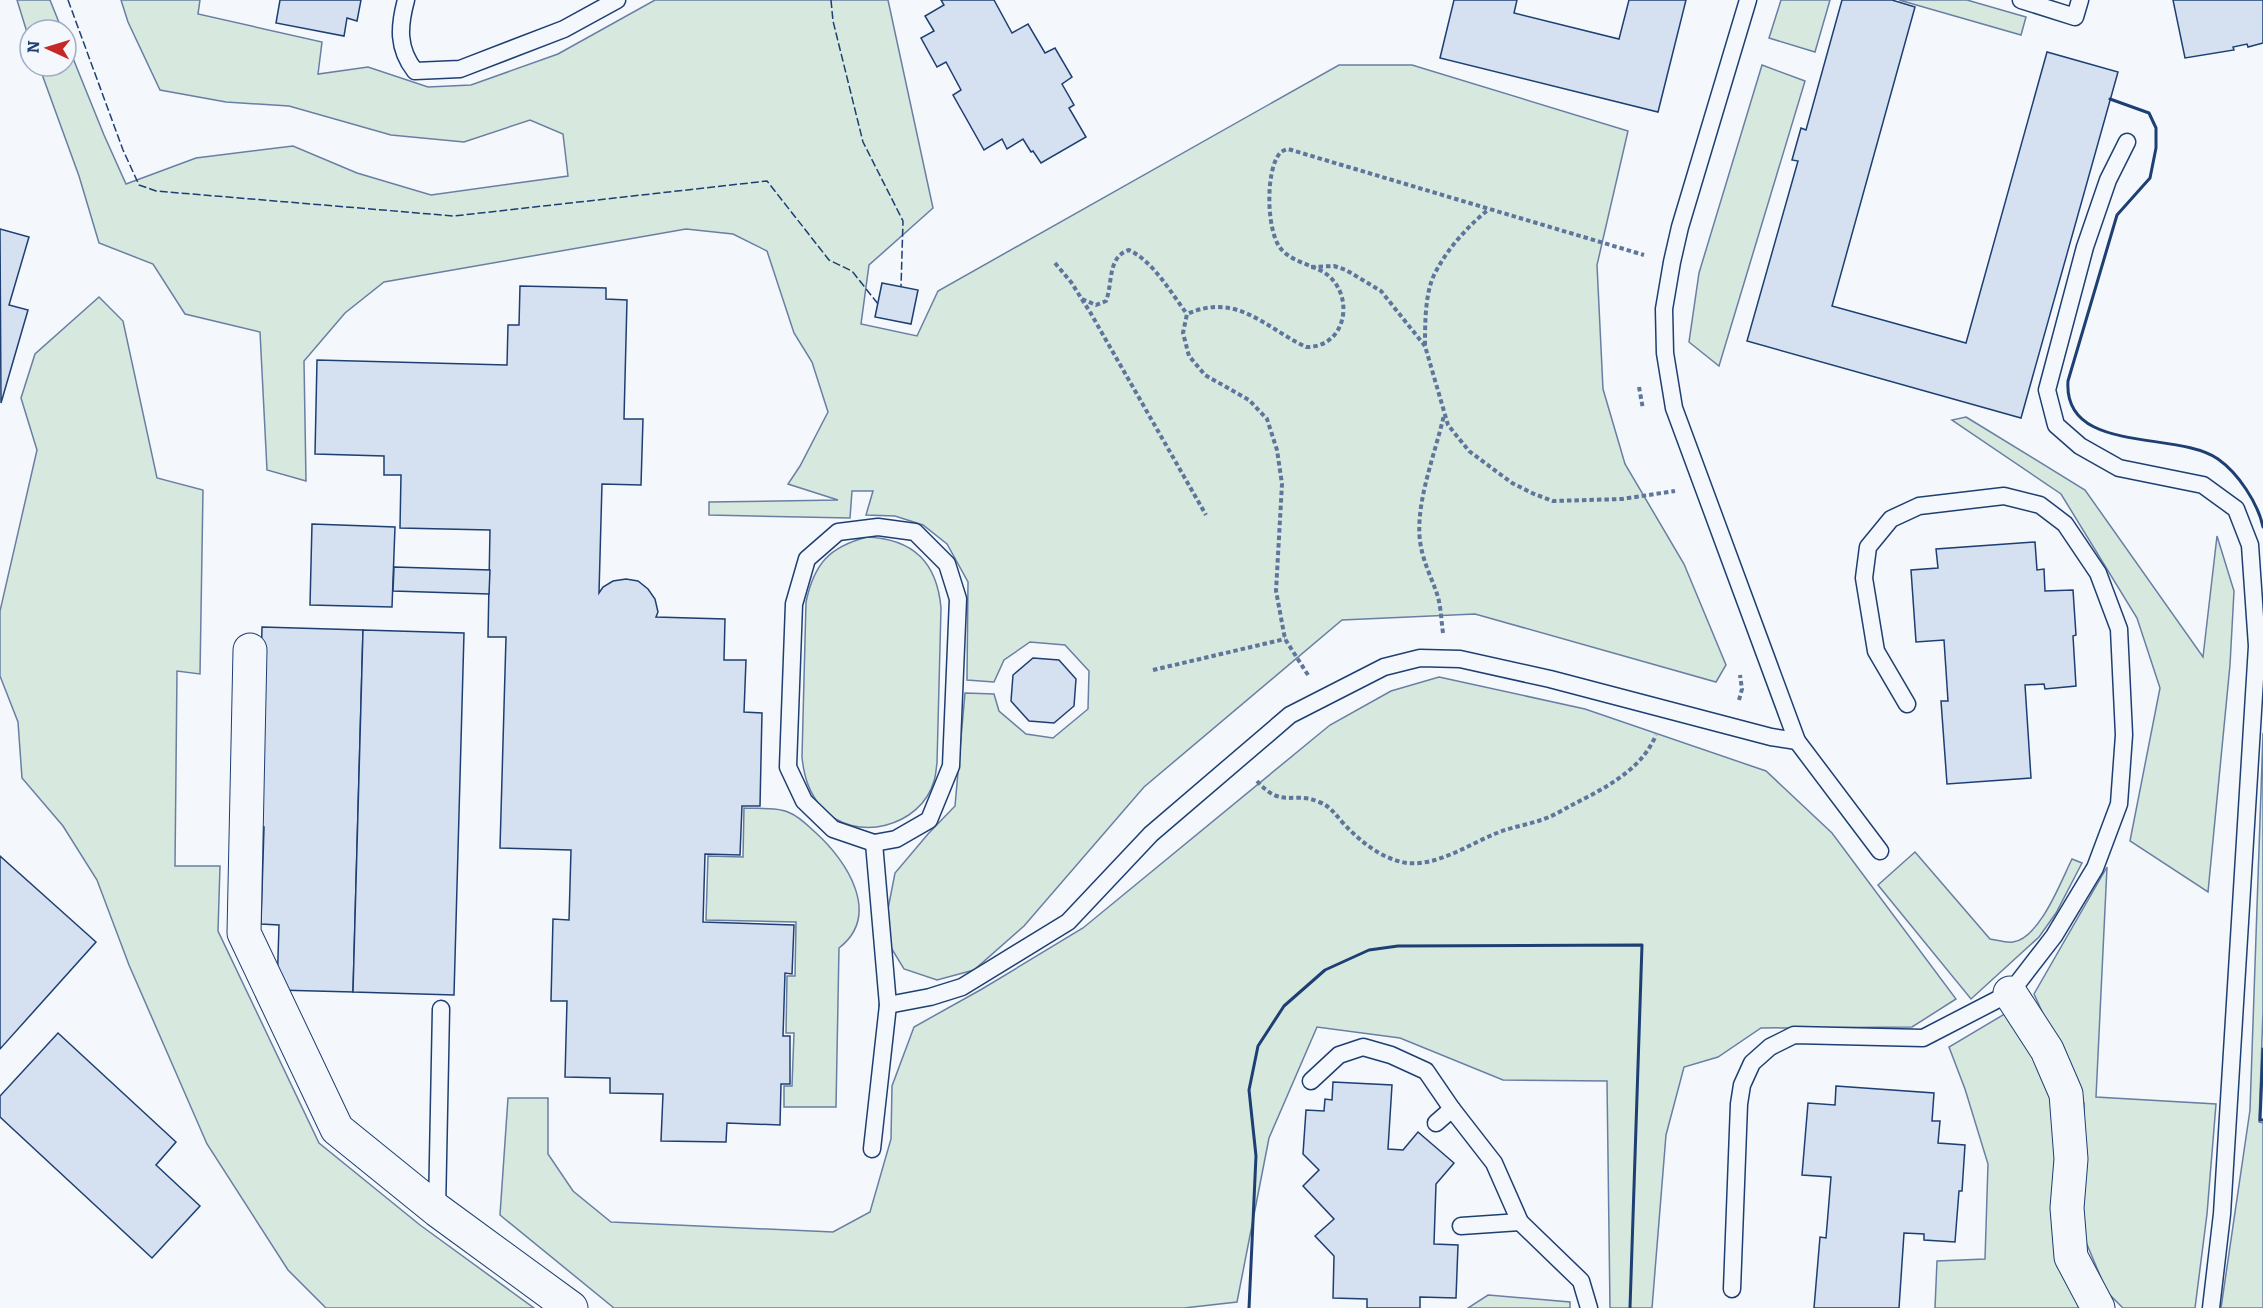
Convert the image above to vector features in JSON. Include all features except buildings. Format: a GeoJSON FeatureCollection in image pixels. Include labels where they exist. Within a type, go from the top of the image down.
{"type":"FeatureCollection","features":[{"type":"Feature","properties":{"kind":"street"},"geometry":{"type":"LineString","coordinates":[[250,650],[244,933],[337,1129],[436,1210],[571,1308]]}},
{"type":"Feature","properties":{"kind":"street"},"geometry":{"type":"LineString","coordinates":[[2010,993],[2048,1050],[2066,1094],[2071,1159],[2067,1208],[2071,1257],[2097,1308]]}},
{"type":"Feature","properties":{"kind":"lane"},"geometry":{"type":"LineString","coordinates":[[406,0],[400,23],[404,57],[414,71],[460,69],[564,30],[617,0]]}},
{"type":"Feature","properties":{"kind":"lane"},"geometry":{"type":"LineString","coordinates":[[1748,0],[1680,227],[1664,309],[1665,353],[1674,408],[1797,741],[1880,851]]}},
{"type":"Feature","properties":{"kind":"lane"},"geometry":{"type":"LineString","coordinates":[[2021,0],[2075,17],[2080,0]]}},
{"type":"Feature","properties":{"kind":"lane"},"geometry":{"type":"LineString","coordinates":[[2127,142],[2108,180],[2085,247],[2047,390],[2056,425],[2079,446],[2119,468],[2203,485],[2236,509],[2250,545],[2257,646],[2222,1214],[2211,1308]]}},
{"type":"Feature","properties":{"kind":"lane"},"geometry":{"type":"LineString","coordinates":[[1732,1289],[1739,1104],[1742,1085],[1752,1063],[1770,1047],[1794,1035],[1923,1038],[2010,993],[2054,936],[2095,868],[2119,804],[2124,735],[2119,629],[2098,573],[2065,524],[2040,504],[2004,496],[1919,506],[1891,519],[1868,547],[1864,578],[1876,651],[1907,704]]}},
{"type":"Feature","properties":{"kind":"lane"},"geometry":{"type":"LineString","coordinates":[[878,527],[915,532],[947,564],[958,599],[951,766],[929,820],[896,839],[874,843],[833,830],[804,801],[788,767],[794,604],[807,559],[838,532],[878,527]]}},
{"type":"Feature","properties":{"kind":"lane"},"geometry":{"type":"LineString","coordinates":[[888,1005],[930,997],[962,987],[1068,922],[1151,834],[1290,715],[1384,667],[1420,658],[1450,659],[1551,679],[1771,737],[1797,741]]}},
{"type":"Feature","properties":{"kind":"lane"},"geometry":{"type":"LineString","coordinates":[[872,1149],[888,1005],[874,843]]}},
{"type":"Feature","properties":{"kind":"lane"},"geometry":{"type":"LineString","coordinates":[[436,1210],[441,1009]]}},
{"type":"Feature","properties":{"kind":"lane"},"geometry":{"type":"LineString","coordinates":[[1311,1081],[1339,1055],[1363,1047],[1391,1055],[1426,1071],[1494,1163],[1520,1221],[1581,1281],[1590,1308]]}},
{"type":"Feature","properties":{"kind":"lane"},"geometry":{"type":"LineString","coordinates":[[1436,1123],[1452,1109]]}},
{"type":"Feature","properties":{"kind":"lane"},"geometry":{"type":"LineString","coordinates":[[1461,1226],[1520,1221]]}},
{"type":"Feature","properties":{"kind":"path"},"geometry":{"type":"LineString","coordinates":[[1187,315],[1200,309],[1218,306],[1251,315],[1306,347],[1316,347],[1329,342],[1338,332],[1342,318],[1342,301],[1338,289],[1329,276],[1294,260],[1282,250],[1271,230],[1269,201],[1274,169],[1280,153],[1288,148],[1644,255]]}},
{"type":"Feature","properties":{"kind":"path"},"geometry":{"type":"LineString","coordinates":[[1489,209],[1471,224],[1433,276],[1426,313],[1425,346],[1448,425],[1469,451],[1512,483],[1553,501],[1622,498],[1676,491],[1672,480]]}},
{"type":"Feature","properties":{"kind":"path"},"geometry":{"type":"LineString","coordinates":[[1642,264],[1647,244]]}},
{"type":"Feature","properties":{"kind":"path"},"geometry":{"type":"LineString","coordinates":[[1082,299],[1096,305],[1106,301],[1116,257],[1129,250],[1138,255],[1149,265],[1187,315],[1183,333],[1189,356],[1205,375],[1249,400],[1267,419],[1277,450],[1282,484],[1276,591],[1285,639],[1324,698]]}},
{"type":"Feature","properties":{"kind":"path"},"geometry":{"type":"LineString","coordinates":[[1056,263],[1082,299],[1206,515]]}},
{"type":"Feature","properties":{"kind":"path"},"geometry":{"type":"LineString","coordinates":[[1311,267],[1334,266],[1346,270],[1381,291],[1425,346]]}},
{"type":"Feature","properties":{"kind":"path"},"geometry":{"type":"LineString","coordinates":[[1639,384],[1646,415]]}},
{"type":"Feature","properties":{"kind":"path"},"geometry":{"type":"LineString","coordinates":[[1444,415],[1419,520],[1421,546],[1429,576],[1437,592],[1445,639]]}},
{"type":"Feature","properties":{"kind":"path"},"geometry":{"type":"LineString","coordinates":[[1153,670],[1285,639]]}},
{"type":"Feature","properties":{"kind":"path"},"geometry":{"type":"LineString","coordinates":[[1307,673],[1317,669]]}},
{"type":"Feature","properties":{"kind":"path"},"geometry":{"type":"LineString","coordinates":[[1733,703],[1739,700],[1742,689],[1739,671]]}},
{"type":"Feature","properties":{"kind":"path"},"geometry":{"type":"LineString","coordinates":[[1238,759],[1267,792],[1278,798],[1317,801],[1331,809],[1361,841],[1381,855],[1407,863],[1430,861],[1453,854],[1499,832],[1544,820],[1625,775],[1650,750],[1666,710]]}},
{"type":"Feature","properties":{"kind":"shaded area"},"geometry":{"type":"Polygon","coordinates":[[[17,0],[50,0],[57,18],[23,18],[17,0]]]}},
{"type":"Feature","properties":{"kind":"shaded area"},"geometry":{"type":"Polygon","coordinates":[[[121,0],[200,0],[198,14],[322,42],[318,74],[368,67],[428,87],[471,85],[558,54],[655,0],[888,0],[933,208],[869,265],[861,324],[917,336],[938,291],[1339,65],[1412,65],[1628,131],[1597,265],[1603,389],[1625,464],[1684,564],[1726,665],[1716,682],[1475,614],[1342,620],[1144,787],[1024,926],[974,970],[937,980],[904,969],[890,946],[887,914],[895,873],[955,806],[965,693],[994,694],[999,711],[1026,734],[1053,738],[1088,709],[1089,671],[1065,645],[1030,642],[1004,660],[994,682],[967,680],[968,582],[947,544],[923,525],[895,516],[866,515],[873,491],[852,491],[850,518],[709,515],[709,502],[838,500],[788,484],[828,412],[812,362],[794,333],[767,251],[733,234],[686,229],[384,282],[345,313],[304,361],[306,481],[267,470],[260,332],[185,314],[153,264],[99,243],[79,176],[43,78],[78,78],[78,71],[126,184],[196,158],[293,146],[357,173],[431,195],[568,176],[563,134],[530,120],[464,142],[391,135],[289,106],[226,102],[160,90],[128,22],[121,0]]]}},
{"type":"Feature","properties":{"kind":"shaded area"},"geometry":{"type":"Polygon","coordinates":[[[1781,0],[1830,0],[1815,52],[1769,38],[1781,0]]]}},
{"type":"Feature","properties":{"kind":"shaded area"},"geometry":{"type":"Polygon","coordinates":[[[1899,0],[1967,0],[2026,17],[2021,35],[1899,0]]]}},
{"type":"Feature","properties":{"kind":"shaded area"},"geometry":{"type":"Polygon","coordinates":[[[1762,65],[1805,81],[1719,366],[1689,342],[1699,273],[1762,65]]]}},
{"type":"Feature","properties":{"kind":"shaded area"},"geometry":{"type":"Polygon","coordinates":[[[99,297],[123,321],[157,478],[203,490],[200,674],[177,671],[175,866],[220,866],[218,931],[319,1143],[420,1225],[534,1308],[326,1308],[288,1270],[207,1144],[129,965],[97,880],[63,826],[22,778],[18,722],[0,676],[0,611],[37,450],[21,398],[35,354],[99,297]]]}},
{"type":"Feature","properties":{"kind":"shaded area"},"geometry":{"type":"Polygon","coordinates":[[[1966,417],[2085,490],[2203,657],[2217,536],[2234,591],[2230,665],[2208,892],[2130,841],[2160,688],[2137,618],[2061,494],[1952,420],[1966,417]]]}},
{"type":"Feature","properties":{"kind":"shaded area"},"geometry":{"type":"Polygon","coordinates":[[[867,537],[897,542],[920,556],[934,578],[941,608],[937,763],[934,781],[927,797],[916,810],[902,819],[885,825],[869,827],[852,825],[836,819],[822,808],[808,784],[802,757],[806,602],[809,589],[825,559],[843,546],[867,537]]]}},
{"type":"Feature","properties":{"kind":"shaded area"},"geometry":{"type":"Polygon","coordinates":[[[1439,677],[1585,709],[1766,771],[1832,833],[1956,999],[1912,1027],[1761,1028],[1718,1057],[1684,1067],[1666,1135],[1652,1308],[1610,1308],[1607,1081],[1503,1080],[1400,1038],[1317,1027],[1269,1138],[1237,1302],[1184,1308],[614,1308],[500,1215],[508,1098],[548,1098],[548,1154],[573,1191],[611,1222],[833,1232],[870,1212],[891,1139],[892,1086],[914,1027],[1083,928],[1330,725],[1391,691],[1439,677]]]}},
{"type":"Feature","properties":{"kind":"shaded area"},"geometry":{"type":"Polygon","coordinates":[[[2263,733],[2263,1011],[2259,1122],[2263,1123],[2263,1308],[2221,1308],[2250,1110],[2263,733]]]}},
{"type":"Feature","properties":{"kind":"shaded area"},"geometry":{"type":"Polygon","coordinates":[[[744,808],[779,810],[801,819],[839,858],[855,889],[859,904],[858,920],[852,935],[839,948],[836,1107],[784,1107],[784,1086],[792,1086],[794,1033],[786,1033],[787,976],[795,976],[796,922],[706,920],[708,856],[743,857],[744,808]]]}},
{"type":"Feature","properties":{"kind":"shaded area"},"geometry":{"type":"Polygon","coordinates":[[[1915,852],[1990,939],[2007,942],[2023,938],[2041,920],[2072,859],[2082,863],[2056,913],[2039,937],[1971,999],[1878,885],[1915,852]]]}},
{"type":"Feature","properties":{"kind":"shaded area"},"geometry":{"type":"Polygon","coordinates":[[[2107,867],[2096,1097],[2216,1104],[2207,1214],[2195,1308],[2123,1308],[2107,1292],[2083,1235],[2084,1103],[2034,994],[2107,867]]]}},
{"type":"Feature","properties":{"kind":"shaded area"},"geometry":{"type":"Polygon","coordinates":[[[2008,1012],[2044,1070],[2057,1127],[2084,1308],[1935,1308],[1937,1261],[1985,1259],[1988,1164],[1965,1089],[1949,1047],[2008,1012]]]}},
{"type":"Feature","properties":{"kind":"shaded area"},"geometry":{"type":"Polygon","coordinates":[[[1488,1295],[1570,1302],[1570,1308],[1468,1308],[1488,1295]]]}},
{"type":"Feature","properties":{"kind":"fence"},"geometry":{"type":"LineString","coordinates":[[68,0],[123,150],[139,185],[156,191],[454,216],[767,181],[829,260],[852,271],[878,304]]}},
{"type":"Feature","properties":{"kind":"fence"},"geometry":{"type":"LineString","coordinates":[[831,0],[833,21],[863,142],[903,221],[901,287]]}},
{"type":"Feature","properties":{"kind":"wall"},"geometry":{"type":"LineString","coordinates":[[2110,99],[2149,113],[2156,128],[2156,148],[2150,178],[2117,215],[2068,381],[2071,404],[2084,420],[2102,431],[2200,450],[2218,459],[2233,472],[2246,489],[2257,508],[2263,527]]}},
{"type":"Feature","properties":{"kind":"wall"},"geometry":{"type":"LineString","coordinates":[[1249,1308],[1256,1156],[1249,1090],[1258,1046],[1284,1006],[1325,970],[1369,950],[1398,946],[1642,945],[1630,1308]]}},
{"type":"Feature","properties":{"kind":"wall"},"geometry":{"type":"LineString","coordinates":[[2263,1049],[2260,1120],[2263,1120]]}}]}
